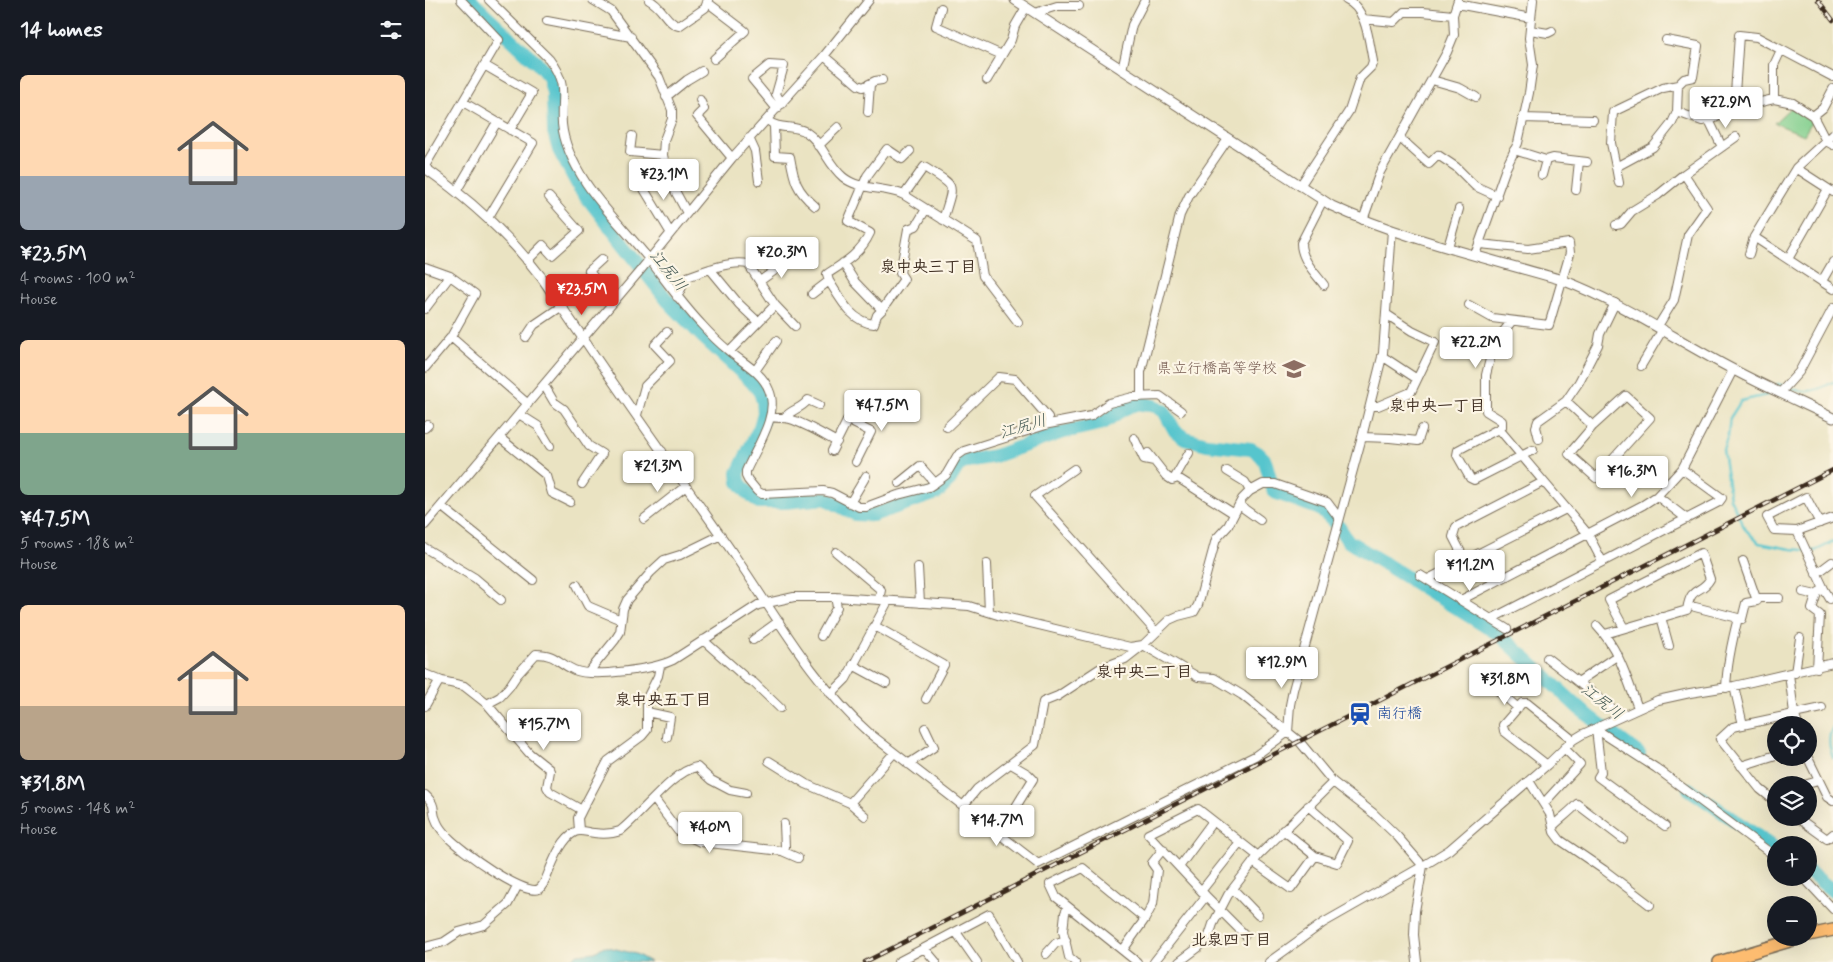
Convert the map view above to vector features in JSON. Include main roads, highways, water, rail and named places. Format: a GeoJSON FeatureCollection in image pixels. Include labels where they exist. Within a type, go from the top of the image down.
{"type":"FeatureCollection","features":[{"type":"Feature","properties":{"kind":"main road"},"geometry":{"type":"LineString","coordinates":[[1817,933],[1833,930]]}},
{"type":"Feature","properties":{"kind":"main road"},"geometry":{"type":"LineString","coordinates":[[1719,962],[1773,946]]}},
{"type":"Feature","properties":{"kind":"water"},"geometry":{"type":"Polygon","coordinates":[[[604,946],[636,954],[650,962],[575,962],[573,959],[577,954],[595,952],[604,946]]]}},
{"type":"Feature","properties":{"kind":"waterway","name":"江尻川"},"geometry":{"type":"LineString","coordinates":[[470,0],[539,65],[549,77],[553,93],[554,132],[559,150],[579,187],[667,300],[760,392],[764,413],[760,427],[738,473],[739,482],[759,502],[785,502],[825,498],[855,514],[873,515],[937,493],[949,481],[958,466],[967,461],[995,456],[1060,433],[1103,423],[1132,405],[1145,404],[1155,406],[1164,411],[1175,431],[1185,438],[1207,444],[1251,449],[1258,453],[1264,459],[1274,492],[1320,509],[1338,526],[1348,541],[1500,635],[1580,709],[1639,754]]}},
{"type":"Feature","properties":{"kind":"waterway"},"geometry":{"type":"LineString","coordinates":[[1775,387],[1778,384],[1800,391],[1812,391],[1833,382]]}},
{"type":"Feature","properties":{"kind":"waterway"},"geometry":{"type":"LineString","coordinates":[[1771,391],[1767,395],[1741,401],[1730,418],[1728,435],[1723,450],[1730,498],[1745,529],[1759,543],[1815,551],[1833,542]]}},
{"type":"Feature","properties":{"kind":"waterway"},"geometry":{"type":"LineString","coordinates":[[1833,727],[1829,742],[1833,758]]}},
{"type":"Feature","properties":{"kind":"waterway","name":"江尻川"},"geometry":{"type":"LineString","coordinates":[[1689,789],[1767,843]]}},
{"type":"Feature","properties":{"kind":"waterway","name":"江尻川"},"geometry":{"type":"LineString","coordinates":[[1817,878],[1833,891]]}},
{"type":"Feature","properties":{"kind":"railway"},"geometry":{"type":"LineString","coordinates":[[1818,0],[1833,20]]}},
{"type":"Feature","properties":{"kind":"railway"},"geometry":{"type":"LineString","coordinates":[[865,962],[1833,470]]}},
{"type":"Feature","properties":{"kind":"place","name":"県立行橋高等学校"},"geometry":{"type":"Point","coordinates":[1294,369]}},
{"type":"Feature","properties":{"kind":"place","name":"南行橋"},"geometry":{"type":"Point","coordinates":[1360,714]}},
{"type":"Feature","properties":{"kind":"district","name":"泉中央三丁目"},"geometry":{"type":"Point","coordinates":[928,267]}},
{"type":"Feature","properties":{"kind":"district","name":"泉中央一丁目"},"geometry":{"type":"Point","coordinates":[1437,406]}},
{"type":"Feature","properties":{"kind":"district","name":"泉中央二丁目"},"geometry":{"type":"Point","coordinates":[1144,672]}},
{"type":"Feature","properties":{"kind":"district","name":"泉中央五丁目"},"geometry":{"type":"Point","coordinates":[663,700]}},
{"type":"Feature","properties":{"kind":"district","name":"北泉四丁目"},"geometry":{"type":"Point","coordinates":[1231,940]}}]}
